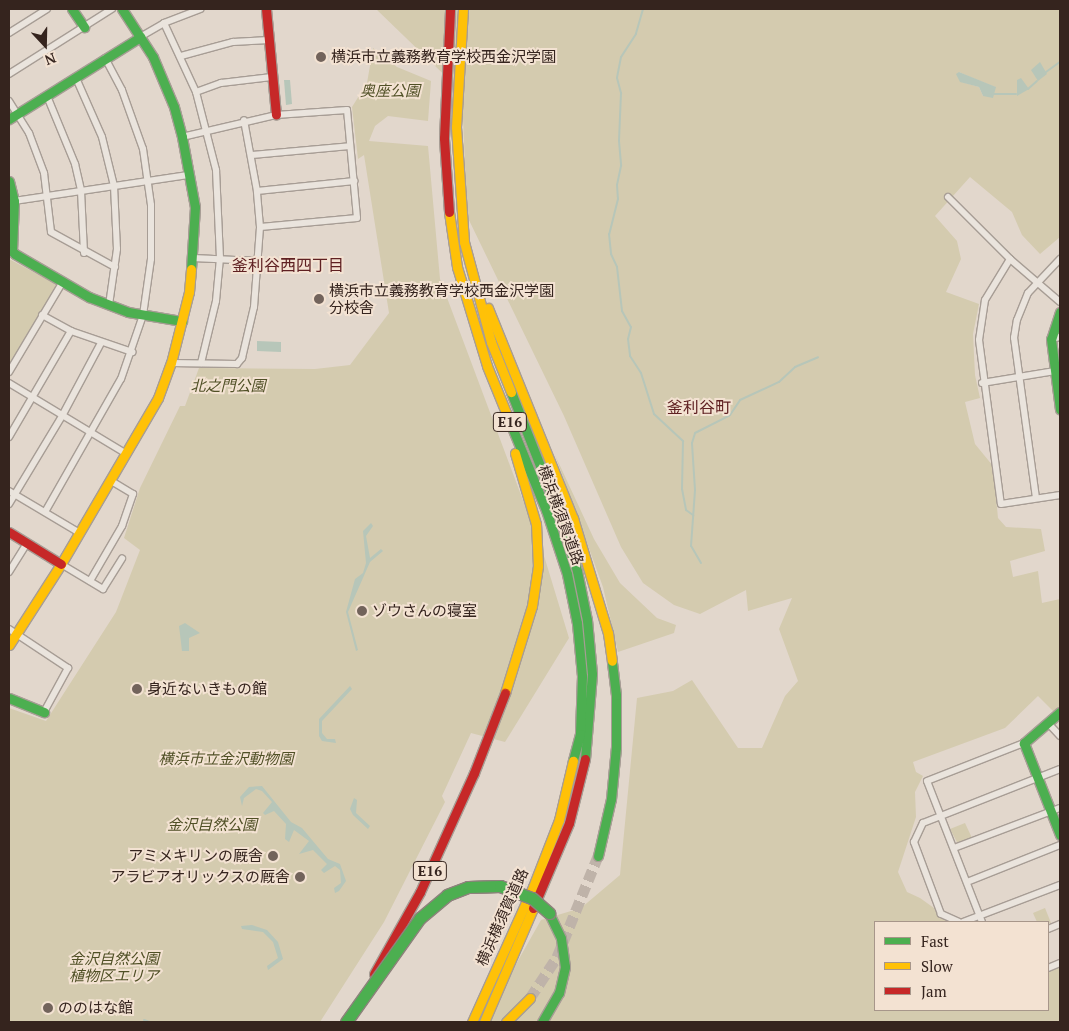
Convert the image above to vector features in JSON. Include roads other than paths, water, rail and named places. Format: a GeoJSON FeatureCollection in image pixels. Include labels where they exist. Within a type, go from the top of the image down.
{"type":"FeatureCollection","features":[{"type":"Feature","properties":{"kind":"main road"},"geometry":{"type":"LineString","coordinates":[[72,9],[84,27]]}},
{"type":"Feature","properties":{"kind":"main road"},"geometry":{"type":"LineString","coordinates":[[9,645],[13,632],[61,564],[158,398],[171,362],[182,321],[192,258],[195,207],[182,137],[165,82],[122,9]]}},
{"type":"Feature","properties":{"kind":"main road"},"geometry":{"type":"LineString","coordinates":[[266,9],[276,115]]}},
{"type":"Feature","properties":{"kind":"main road","name":"横浜横須賀道路"},"geometry":{"type":"LineString","coordinates":[[450,10],[444,113],[446,190],[457,267],[487,366],[560,550],[586,650]]}},
{"type":"Feature","properties":{"kind":"main road","name":"横浜横須賀道路"},"geometry":{"type":"LineString","coordinates":[[463,10],[457,93],[458,188],[470,272],[491,342],[556,506],[577,571],[586,650],[585,764],[568,823],[484,1022]]}},
{"type":"Feature","properties":{"kind":"main road"},"geometry":{"type":"LineString","coordinates":[[13,116],[140,37]]}},
{"type":"Feature","properties":{"kind":"main road"},"geometry":{"type":"LineString","coordinates":[[9,181],[14,201],[10,252],[62,283],[109,305],[143,315],[182,321]]}},
{"type":"Feature","properties":{"kind":"main road","name":"E16"},"geometry":{"type":"LineString","coordinates":[[460,208],[492,318],[588,562],[610,646],[616,695],[613,777],[598,856]]}},
{"type":"Feature","properties":{"kind":"main road","name":"E16"},"geometry":{"type":"LineString","coordinates":[[345,1022],[420,892],[498,712],[532,606],[538,547],[528,490],[470,332],[457,267]]}},
{"type":"Feature","properties":{"kind":"main road"},"geometry":{"type":"LineString","coordinates":[[1060,312],[1056,338],[1060,409]]}},
{"type":"Feature","properties":{"kind":"main road"},"geometry":{"type":"LineString","coordinates":[[9,532],[61,564]]}},
{"type":"Feature","properties":{"kind":"main road"},"geometry":{"type":"LineString","coordinates":[[9,698],[44,712]]}},
{"type":"Feature","properties":{"kind":"main road","name":"横浜横須賀道路"},"geometry":{"type":"LineString","coordinates":[[472,1022],[533,886],[559,820],[574,764],[587,699]]}},
{"type":"Feature","properties":{"kind":"main road"},"geometry":{"type":"LineString","coordinates":[[1060,712],[1024,743],[1038,778],[1056,810],[1060,835]]}},
{"type":"Feature","properties":{"kind":"main road","name":"E16"},"geometry":{"type":"LineString","coordinates":[[345,1022],[420,918],[447,895],[468,886],[500,886],[532,898],[549,913],[561,938],[566,966],[559,993],[542,1022]]}},
{"type":"Feature","properties":{"kind":"main road"},"geometry":{"type":"LineString","coordinates":[[506,1022],[530,998]]}},
{"type":"Feature","properties":{"kind":"street"},"geometry":{"type":"LineString","coordinates":[[9,33],[47,9]]}},
{"type":"Feature","properties":{"kind":"street"},"geometry":{"type":"LineString","coordinates":[[9,74],[112,9]]}},
{"type":"Feature","properties":{"kind":"street"},"geometry":{"type":"LineString","coordinates":[[140,37],[164,22],[200,9]]}},
{"type":"Feature","properties":{"kind":"street"},"geometry":{"type":"LineString","coordinates":[[164,22],[196,92],[216,170],[220,258],[216,301],[201,363]]}},
{"type":"Feature","properties":{"kind":"street"},"geometry":{"type":"LineString","coordinates":[[181,56],[233,42],[269,40]]}},
{"type":"Feature","properties":{"kind":"street"},"geometry":{"type":"LineString","coordinates":[[45,512],[91,434],[132,352],[143,315],[153,232],[148,180],[133,119],[105,58]]}},
{"type":"Feature","properties":{"kind":"street"},"geometry":{"type":"LineString","coordinates":[[196,92],[221,84],[272,77]]}},
{"type":"Feature","properties":{"kind":"street"},"geometry":{"type":"LineString","coordinates":[[76,78],[96,120],[114,186],[118,227],[115,267],[109,305]]}},
{"type":"Feature","properties":{"kind":"street"},"geometry":{"type":"LineString","coordinates":[[47,96],[67,138],[81,191],[84,252]]}},
{"type":"Feature","properties":{"kind":"street"},"geometry":{"type":"LineString","coordinates":[[9,101],[13,116],[37,152],[48,196],[50,232],[115,267]]}},
{"type":"Feature","properties":{"kind":"street"},"geometry":{"type":"LineString","coordinates":[[182,137],[244,120],[276,115],[346,110],[357,218],[260,227]]}},
{"type":"Feature","properties":{"kind":"street"},"geometry":{"type":"LineString","coordinates":[[171,362],[240,362],[254,307],[260,227],[252,155],[244,120]]}},
{"type":"Feature","properties":{"kind":"street"},"geometry":{"type":"LineString","coordinates":[[252,155],[350,146]]}},
{"type":"Feature","properties":{"kind":"street"},"geometry":{"type":"LineString","coordinates":[[14,201],[188,175]]}},
{"type":"Feature","properties":{"kind":"street"},"geometry":{"type":"LineString","coordinates":[[257,191],[354,181]]}},
{"type":"Feature","properties":{"kind":"street"},"geometry":{"type":"LineString","coordinates":[[948,196],[1010,259],[1060,302]]}},
{"type":"Feature","properties":{"kind":"street"},"geometry":{"type":"LineString","coordinates":[[192,258],[257,260]]}},
{"type":"Feature","properties":{"kind":"street"},"geometry":{"type":"LineString","coordinates":[[1010,259],[985,300],[978,340],[982,382],[1001,504],[1060,495]]}},
{"type":"Feature","properties":{"kind":"street"},"geometry":{"type":"LineString","coordinates":[[1036,498],[1014,338],[1017,320],[1036,282],[1060,259]]}},
{"type":"Feature","properties":{"kind":"street"},"geometry":{"type":"LineString","coordinates":[[9,372],[62,283]]}},
{"type":"Feature","properties":{"kind":"street"},"geometry":{"type":"LineString","coordinates":[[42,316],[71,331],[101,343],[132,352]]}},
{"type":"Feature","properties":{"kind":"street"},"geometry":{"type":"LineString","coordinates":[[9,437],[71,331]]}},
{"type":"Feature","properties":{"kind":"street"},"geometry":{"type":"LineString","coordinates":[[9,504],[12,493],[62,416],[101,343]]}},
{"type":"Feature","properties":{"kind":"street"},"geometry":{"type":"LineString","coordinates":[[982,382],[1018,377],[1057,375]]}},
{"type":"Feature","properties":{"kind":"street"},"geometry":{"type":"LineString","coordinates":[[9,384],[126,453]]}},
{"type":"Feature","properties":{"kind":"street"},"geometry":{"type":"LineString","coordinates":[[90,581],[122,526],[133,494],[110,480]]}},
{"type":"Feature","properties":{"kind":"street"},"geometry":{"type":"LineString","coordinates":[[12,493],[78,532]]}},
{"type":"Feature","properties":{"kind":"street"},"geometry":{"type":"LineString","coordinates":[[9,572],[27,543]]}},
{"type":"Feature","properties":{"kind":"street"},"geometry":{"type":"LineString","coordinates":[[61,564],[104,589],[122,558]]}},
{"type":"Feature","properties":{"kind":"street"},"geometry":{"type":"LineString","coordinates":[[13,632],[68,668],[44,712]]}},
{"type":"Feature","properties":{"kind":"street"},"geometry":{"type":"LineString","coordinates":[[1048,723],[1060,736]]}},
{"type":"Feature","properties":{"kind":"street"},"geometry":{"type":"LineString","coordinates":[[1024,743],[927,781],[981,919],[1060,885]]}},
{"type":"Feature","properties":{"kind":"street"},"geometry":{"type":"LineString","coordinates":[[957,921],[941,914],[914,842],[922,823],[1060,769]]}},
{"type":"Feature","properties":{"kind":"street"},"geometry":{"type":"LineString","coordinates":[[954,848],[1056,810]]}},
{"type":"Feature","properties":{"kind":"street"},"geometry":{"type":"LineString","coordinates":[[967,882],[1060,846]]}},
{"type":"Feature","properties":{"kind":"waterway"},"geometry":{"type":"LineString","coordinates":[[643,9],[636,34],[621,57],[617,78],[621,93],[619,141],[621,166],[617,185],[618,199],[609,234],[611,254],[617,267],[622,311],[631,327],[628,339],[630,356],[641,373],[654,414],[683,441],[682,489],[686,510],[693,515]]}},
{"type":"Feature","properties":{"kind":"waterway"},"geometry":{"type":"LineString","coordinates":[[1046,72],[1060,62]]}},
{"type":"Feature","properties":{"kind":"waterway"},"geometry":{"type":"LineString","coordinates":[[1028,89],[1037,81]]}},
{"type":"Feature","properties":{"kind":"waterway"},"geometry":{"type":"LineString","coordinates":[[992,94],[1016,94]]}},
{"type":"Feature","properties":{"kind":"waterway"},"geometry":{"type":"LineString","coordinates":[[701,563],[691,546],[695,490],[692,443],[695,433],[730,415],[740,400],[779,382],[795,367],[818,357]]}},
{"type":"Feature","properties":{"kind":"waterway"},"geometry":{"type":"LineString","coordinates":[[144,1020],[150,1022]]}},
{"type":"Feature","properties":{"kind":"tunnel"},"geometry":{"type":"LineString","coordinates":[[530,998],[557,957],[598,856]]}},
{"type":"Feature","properties":{"kind":"place","name":"横浜市立義務教育学校西金沢学園"},"geometry":{"type":"Point","coordinates":[321,57]}},
{"type":"Feature","properties":{"kind":"place","name":"横浜市立義務教育学校西金沢学園 分校舎"},"geometry":{"type":"Point","coordinates":[319,299]}},
{"type":"Feature","properties":{"kind":"place","name":"ゾウさんの寝室"},"geometry":{"type":"Point","coordinates":[362,611]}},
{"type":"Feature","properties":{"kind":"place","name":"身近ないきもの館"},"geometry":{"type":"Point","coordinates":[137,689]}},
{"type":"Feature","properties":{"kind":"place","name":"アミメキリンの厩舎"},"geometry":{"type":"Point","coordinates":[273,856]}},
{"type":"Feature","properties":{"kind":"place","name":"アラビアオリックスの厩舎"},"geometry":{"type":"Point","coordinates":[300,877]}},
{"type":"Feature","properties":{"kind":"place","name":"ののはな館"},"geometry":{"type":"Point","coordinates":[48,1008]}},
{"type":"Feature","properties":{"kind":"district","name":"釜利谷西四丁目"},"geometry":{"type":"Point","coordinates":[288,265]}},
{"type":"Feature","properties":{"kind":"district","name":"釜利谷町"},"geometry":{"type":"Point","coordinates":[699,407]}},
{"type":"Feature","properties":{"kind":"park label","name":"奥座公園"},"geometry":{"type":"Point","coordinates":[390,91]}},
{"type":"Feature","properties":{"kind":"park label","name":"北之門公園"},"geometry":{"type":"Point","coordinates":[228,386]}},
{"type":"Feature","properties":{"kind":"park label","name":"横浜市立金沢動物園"},"geometry":{"type":"Point","coordinates":[226,759]}},
{"type":"Feature","properties":{"kind":"park label","name":"金沢自然公園"},"geometry":{"type":"Point","coordinates":[212,825]}},
{"type":"Feature","properties":{"kind":"park label","name":"金沢自然公園 植物区エリア"},"geometry":{"type":"Point","coordinates":[114,966]}}]}
